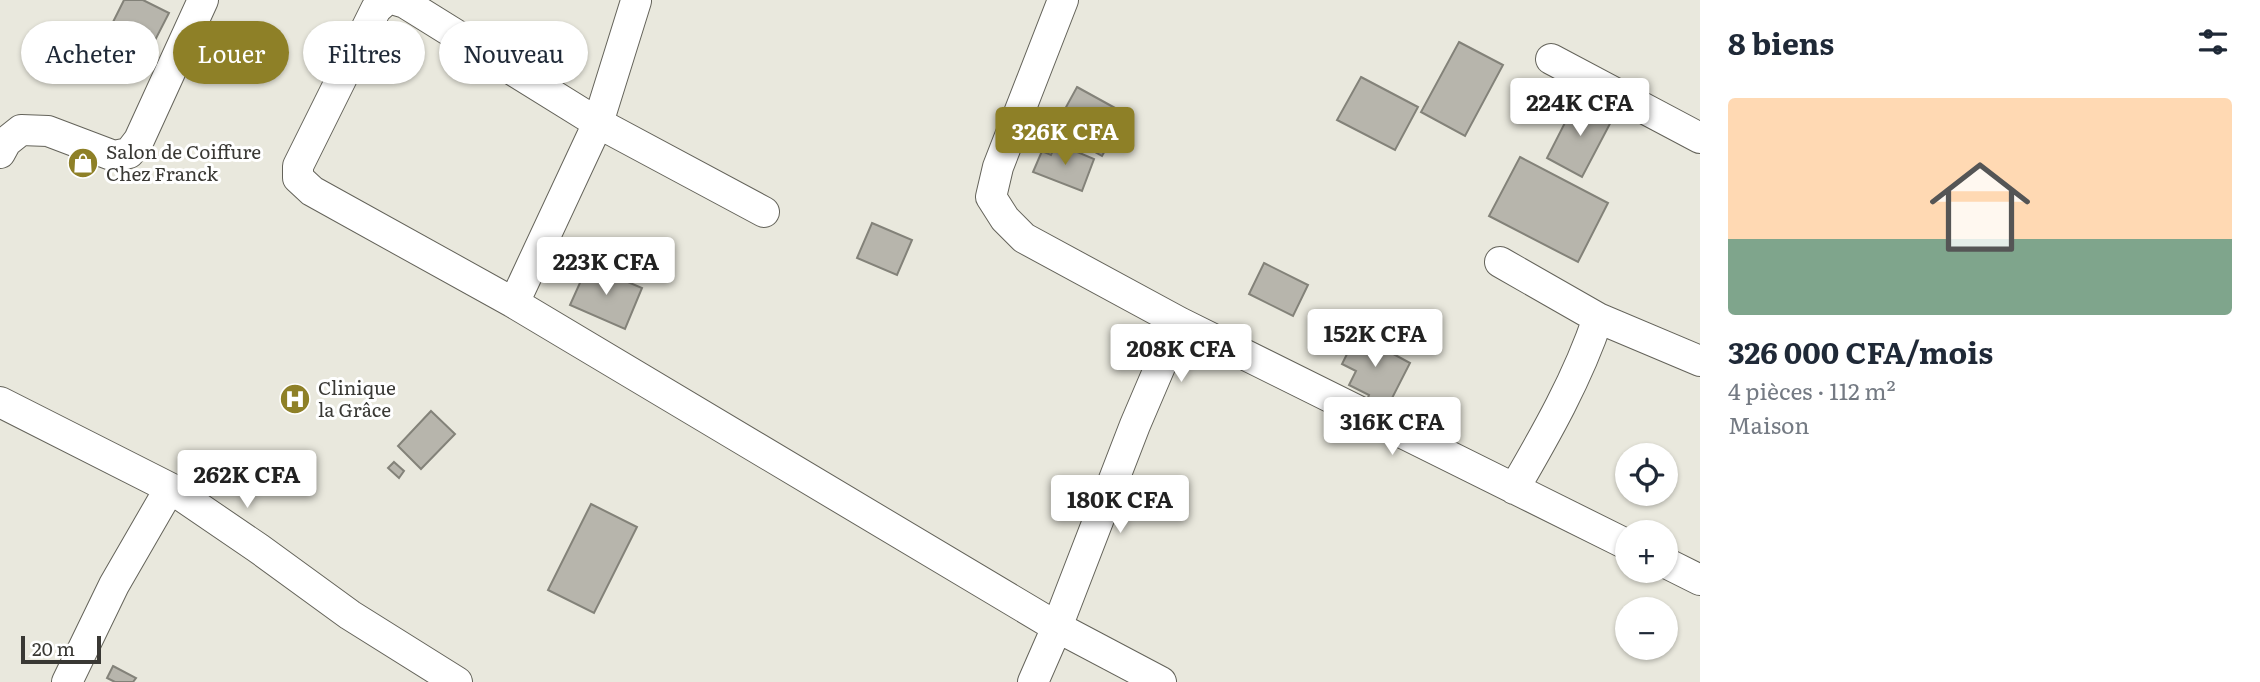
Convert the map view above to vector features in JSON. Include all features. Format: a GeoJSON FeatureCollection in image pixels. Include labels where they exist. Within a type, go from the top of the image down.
{"type":"FeatureCollection","features":[{"type":"Feature","properties":{"kind":"street"},"geometry":{"type":"LineString","coordinates":[[0,153],[6,142],[21,130],[48,131],[114,156],[129,153],[139,140],[203,0]]}},
{"type":"Feature","properties":{"kind":"street"},"geometry":{"type":"LineString","coordinates":[[386,0],[376,9],[298,166],[298,178],[312,191],[514,303],[1057,626],[1161,682]]}},
{"type":"Feature","properties":{"kind":"street"},"geometry":{"type":"LineString","coordinates":[[395,0],[598,123],[764,212]]}},
{"type":"Feature","properties":{"kind":"street"},"geometry":{"type":"LineString","coordinates":[[1063,0],[998,167],[992,197],[1005,219],[1024,238],[1179,322],[1615,539]]}},
{"type":"Feature","properties":{"kind":"street"},"geometry":{"type":"LineString","coordinates":[[514,303],[598,123],[636,1]]}},
{"type":"Feature","properties":{"kind":"street"},"geometry":{"type":"LineString","coordinates":[[1551,60],[1700,138]]}},
{"type":"Feature","properties":{"kind":"street"},"geometry":{"type":"LineString","coordinates":[[1500,262],[1598,318],[1700,361]]}},
{"type":"Feature","properties":{"kind":"street"},"geometry":{"type":"LineString","coordinates":[[1514,489],[1548,429],[1587,350],[1598,318]]}},
{"type":"Feature","properties":{"kind":"street"},"geometry":{"type":"LineString","coordinates":[[1033,682],[1179,322]]}},
{"type":"Feature","properties":{"kind":"street"},"geometry":{"type":"LineString","coordinates":[[0,402],[170,488],[350,615],[457,682]]}},
{"type":"Feature","properties":{"kind":"street"},"geometry":{"type":"LineString","coordinates":[[67,682],[114,585],[170,488]]}},
{"type":"Feature","properties":{"kind":"street"},"geometry":{"type":"LineString","coordinates":[[1678,570],[1700,580]]}},
{"type":"Feature","properties":{"kind":"building"},"geometry":{"type":"Polygon","coordinates":[[[124,0],[143,0],[169,13],[159,32],[159,21],[114,21],[124,0]]]}},
{"type":"Feature","properties":{"kind":"building"},"geometry":{"type":"Polygon","coordinates":[[[1459,42],[1503,65],[1465,136],[1421,112],[1459,42]]]}},
{"type":"Feature","properties":{"kind":"building"},"geometry":{"type":"Polygon","coordinates":[[[1361,77],[1418,107],[1395,150],[1337,120],[1361,77]]]}},
{"type":"Feature","properties":{"kind":"building"},"geometry":{"type":"Polygon","coordinates":[[[1077,87],[1126,114],[1102,156],[1054,129],[1077,87]]]}},
{"type":"Feature","properties":{"kind":"building"},"geometry":{"type":"Polygon","coordinates":[[[1577,99],[1613,118],[1582,177],[1547,158],[1577,99]]]}},
{"type":"Feature","properties":{"kind":"building"},"geometry":{"type":"Polygon","coordinates":[[[1056,143],[1094,159],[1082,191],[1033,172],[1042,151],[1051,155],[1056,143]]]}},
{"type":"Feature","properties":{"kind":"building"},"geometry":{"type":"Polygon","coordinates":[[[1520,157],[1608,203],[1578,262],[1489,216],[1520,157]]]}},
{"type":"Feature","properties":{"kind":"building"},"geometry":{"type":"Polygon","coordinates":[[[872,223],[912,240],[897,275],[857,258],[872,223]]]}},
{"type":"Feature","properties":{"kind":"building"},"geometry":{"type":"Polygon","coordinates":[[[1264,263],[1308,285],[1293,316],[1249,294],[1264,263]]]}},
{"type":"Feature","properties":{"kind":"building"},"geometry":{"type":"Polygon","coordinates":[[[588,265],[642,288],[625,329],[570,305],[588,265]]]}},
{"type":"Feature","properties":{"kind":"building"},"geometry":{"type":"Polygon","coordinates":[[[1360,328],[1376,336],[1373,343],[1410,363],[1386,410],[1367,400],[1369,395],[1349,385],[1356,371],[1342,364],[1360,328]]]}},
{"type":"Feature","properties":{"kind":"building"},"geometry":{"type":"Polygon","coordinates":[[[431,411],[455,434],[421,469],[398,446],[431,411]]]}},
{"type":"Feature","properties":{"kind":"building"},"geometry":{"type":"Polygon","coordinates":[[[394,462],[404,471],[399,478],[388,468],[394,462]]]}},
{"type":"Feature","properties":{"kind":"building"},"geometry":{"type":"Polygon","coordinates":[[[591,504],[637,527],[594,613],[548,590],[591,504]]]}},
{"type":"Feature","properties":{"kind":"building"},"geometry":{"type":"Polygon","coordinates":[[[113,666],[136,678],[133,682],[115,682],[107,678],[113,666]]]}},
{"type":"Feature","properties":{"kind":"place","name":"Salon de Coiffure Chez Franck"},"geometry":{"type":"Point","coordinates":[83,163]}},
{"type":"Feature","properties":{"kind":"place","name":"Clinique la Grâce"},"geometry":{"type":"Point","coordinates":[295,399]}}]}
